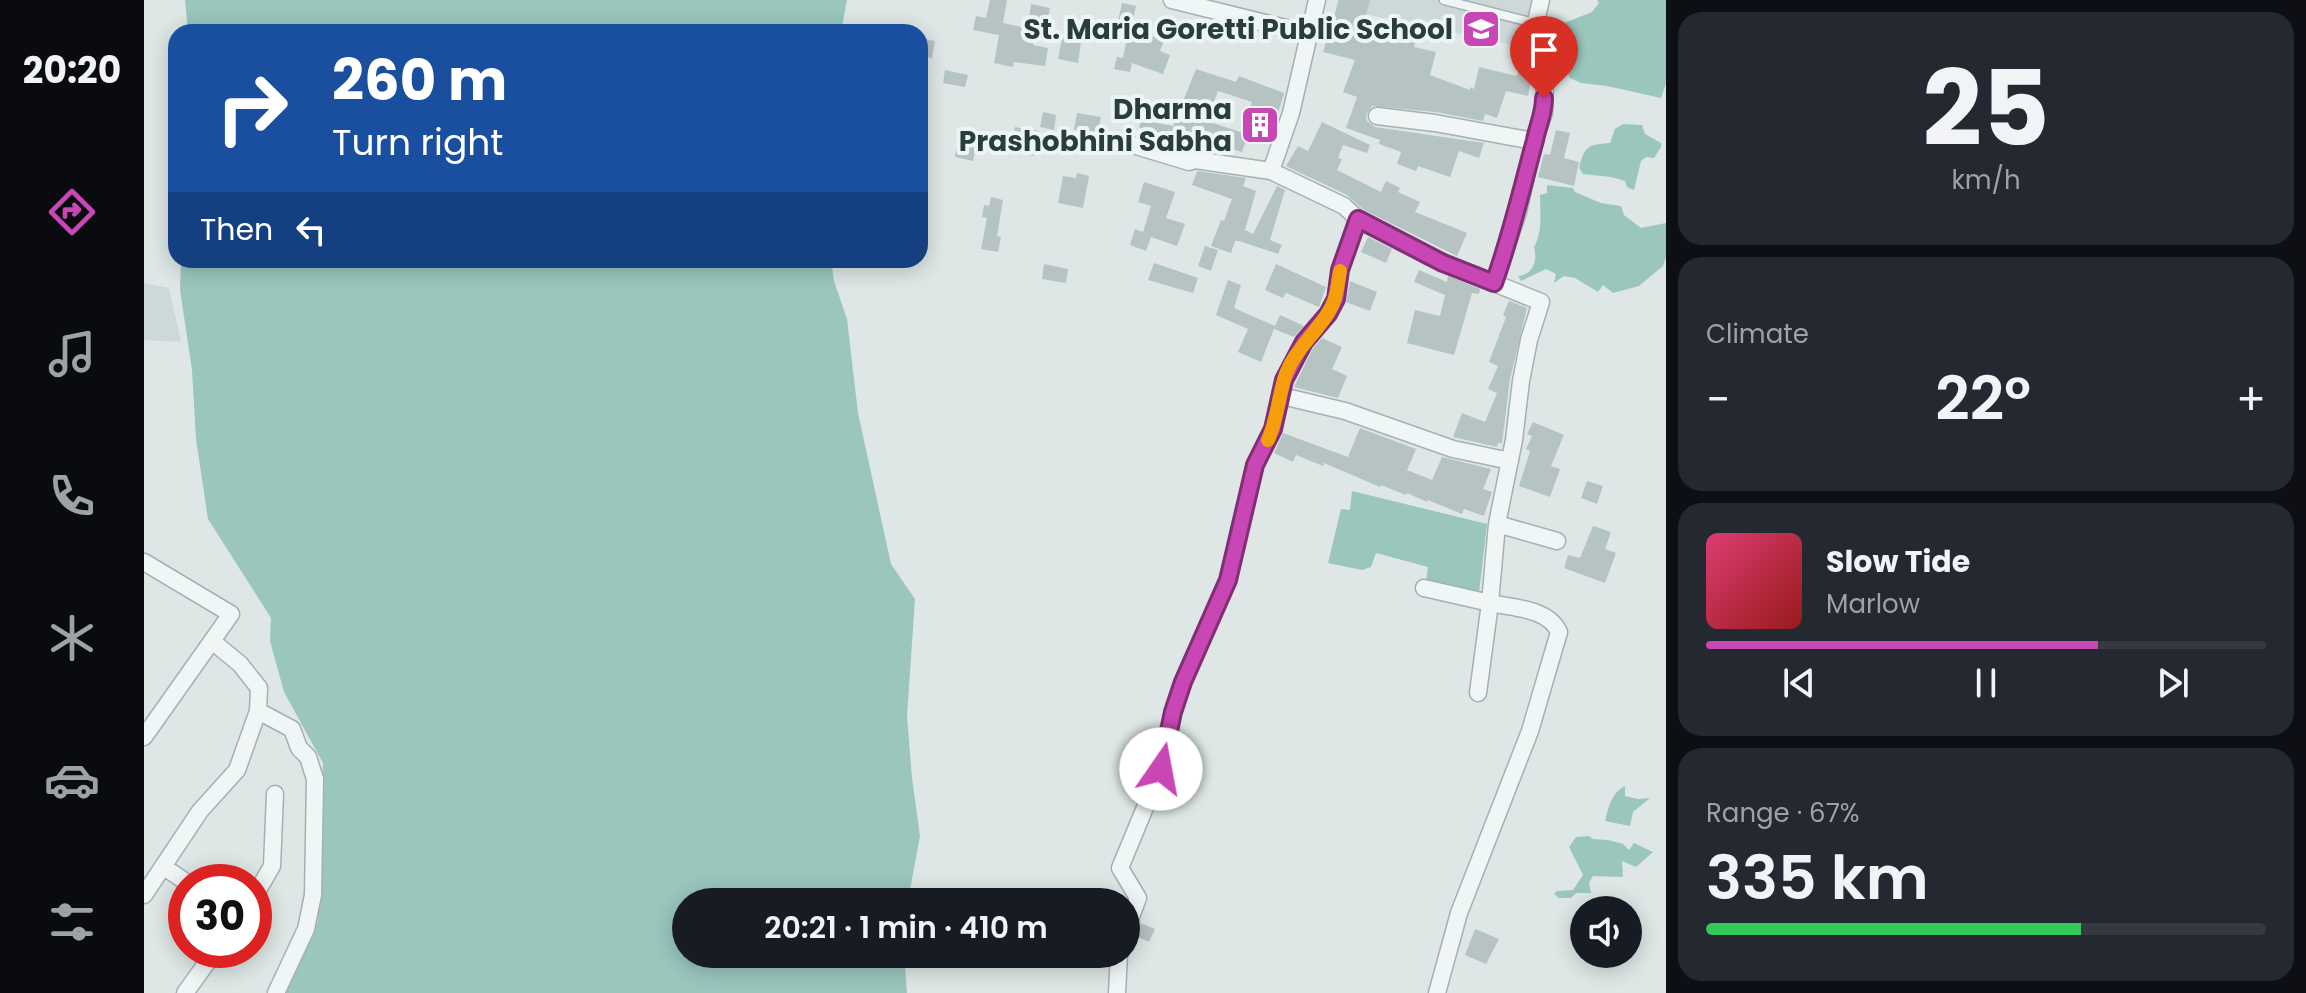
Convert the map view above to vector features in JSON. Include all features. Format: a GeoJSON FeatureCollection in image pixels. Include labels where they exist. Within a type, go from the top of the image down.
{"type":"FeatureCollection","features":[{"type":"Feature","properties":{"kind":"street"},"geometry":{"type":"LineString","coordinates":[[1172,0],[1310,34]]}},
{"type":"Feature","properties":{"kind":"street"},"geometry":{"type":"LineString","coordinates":[[1271,171],[1291,113],[1317,0]]}},
{"type":"Feature","properties":{"kind":"street"},"geometry":{"type":"LineString","coordinates":[[1494,283],[1518,212],[1534,141],[1544,113],[1545,82],[1539,71],[1532,39],[1541,0]]}},
{"type":"Feature","properties":{"kind":"street"},"geometry":{"type":"LineString","coordinates":[[1377,116],[1534,141]]}},
{"type":"Feature","properties":{"kind":"street"},"geometry":{"type":"LineString","coordinates":[[1123,142],[1189,162],[1195,160],[1271,171],[1344,206],[1358,219],[1443,263],[1541,302],[1523,367],[1510,461],[1497,524],[1478,693]]}},
{"type":"Feature","properties":{"kind":"street"},"geometry":{"type":"LineString","coordinates":[[1132,888],[1120,868],[1161,769],[1183,682],[1228,580],[1255,465],[1273,429],[1284,380],[1297,353],[1336,299],[1340,270],[1358,219]]}},
{"type":"Feature","properties":{"kind":"street"},"geometry":{"type":"LineString","coordinates":[[1282,396],[1345,411],[1453,449],[1510,461]]}},
{"type":"Feature","properties":{"kind":"street"},"geometry":{"type":"LineString","coordinates":[[1497,524],[1557,541]]}},
{"type":"Feature","properties":{"kind":"street"},"geometry":{"type":"LineString","coordinates":[[144,737],[231,614],[147,569]]}},
{"type":"Feature","properties":{"kind":"street"},"geometry":{"type":"LineString","coordinates":[[1424,588],[1544,615],[1554,622],[1559,632],[1530,731],[1459,913],[1437,993]]}},
{"type":"Feature","properties":{"kind":"street"},"geometry":{"type":"LineString","coordinates":[[144,895],[155,872],[200,811],[237,770],[258,711],[259,688],[240,664],[212,641]]}},
{"type":"Feature","properties":{"kind":"street"},"geometry":{"type":"LineString","coordinates":[[258,711],[292,729],[299,748],[308,757],[315,779],[313,895],[306,929],[276,993]]}},
{"type":"Feature","properties":{"kind":"street"},"geometry":{"type":"LineString","coordinates":[[272,866],[275,794]]}},
{"type":"Feature","properties":{"kind":"street"},"geometry":{"type":"LineString","coordinates":[[185,993],[203,968]]}},
{"type":"Feature","properties":{"kind":"street"},"geometry":{"type":"LineString","coordinates":[[1117,993],[1118,968]]}},
{"type":"Feature","properties":{"kind":"lane"},"geometry":{"type":"LineString","coordinates":[[1444,0],[1534,23]]}},
{"type":"Feature","properties":{"kind":"shaded area"},"geometry":{"type":"Polygon","coordinates":[[[185,0],[847,0],[842,24],[187,24],[185,0]]]}},
{"type":"Feature","properties":{"kind":"shaded area","name":"St. Maria Goretti Public School"},"geometry":{"type":"Polygon","coordinates":[[[1338,0],[1535,0],[1523,47],[1336,8],[1338,0]]]}},
{"type":"Feature","properties":{"kind":"shaded area"},"geometry":{"type":"Polygon","coordinates":[[[1597,0],[1666,0],[1666,84],[1661,98],[1581,83],[1570,78],[1566,69],[1546,61],[1550,47],[1571,48],[1566,45],[1563,33],[1559,32],[1559,25],[1592,12],[1599,3],[1597,0]]]}},
{"type":"Feature","properties":{"kind":"shaded area"},"geometry":{"type":"Polygon","coordinates":[[[1623,124],[1642,125],[1645,134],[1661,143],[1654,158],[1646,157],[1641,161],[1634,190],[1627,187],[1625,181],[1583,174],[1579,168],[1588,148],[1610,143],[1615,129],[1623,124]]]}},
{"type":"Feature","properties":{"kind":"shaded area"},"geometry":{"type":"Polygon","coordinates":[[[1547,185],[1573,188],[1575,192],[1601,203],[1621,206],[1624,215],[1641,228],[1666,223],[1663,266],[1639,286],[1613,293],[1603,285],[1598,292],[1575,278],[1564,276],[1554,283],[1556,274],[1546,269],[1521,281],[1518,276],[1531,270],[1535,262],[1534,247],[1540,228],[1540,195],[1547,193],[1547,185]]]}},
{"type":"Feature","properties":{"kind":"shaded area"},"geometry":{"type":"Polygon","coordinates":[[[181,268],[832,268],[847,319],[858,413],[891,564],[915,599],[907,716],[920,836],[910,888],[672,888],[672,968],[905,968],[907,993],[284,993],[318,921],[323,763],[284,692],[270,641],[271,618],[208,519],[196,439],[192,370],[180,290],[181,268]]]}},
{"type":"Feature","properties":{"kind":"shaded area"},"geometry":{"type":"Polygon","coordinates":[[[144,283],[169,288],[181,342],[144,340],[144,283]]]}},
{"type":"Feature","properties":{"kind":"shaded area"},"geometry":{"type":"Polygon","coordinates":[[[1352,491],[1487,524],[1479,593],[1426,582],[1428,567],[1376,553],[1371,567],[1362,570],[1328,563],[1341,509],[1350,510],[1352,491]]]}},
{"type":"Feature","properties":{"kind":"shaded area"},"geometry":{"type":"Polygon","coordinates":[[[1625,786],[1625,796],[1650,798],[1633,812],[1630,826],[1605,821],[1614,796],[1625,786]]]}},
{"type":"Feature","properties":{"kind":"shaded area"},"geometry":{"type":"Polygon","coordinates":[[[1576,837],[1608,840],[1623,844],[1629,850],[1634,843],[1653,852],[1636,867],[1622,861],[1623,877],[1593,876],[1589,883],[1591,893],[1559,898],[1554,894],[1557,891],[1573,890],[1583,875],[1569,847],[1576,837]]]}},
{"type":"Feature","properties":{"kind":"building"},"geometry":{"type":"Polygon","coordinates":[[[990,0],[1007,0],[1003,23],[1036,30],[1033,45],[1048,48],[1045,66],[1014,62],[1013,67],[994,63],[999,35],[973,30],[976,16],[986,18],[990,0]]]}},
{"type":"Feature","properties":{"kind":"building"},"geometry":{"type":"Polygon","coordinates":[[[1339,0],[1370,0],[1362,30],[1415,43],[1414,47],[1436,52],[1430,75],[1470,90],[1470,87],[1474,89],[1479,67],[1517,76],[1519,68],[1528,71],[1531,80],[1528,96],[1506,91],[1497,118],[1485,114],[1483,121],[1436,112],[1372,106],[1366,115],[1367,121],[1375,127],[1484,143],[1479,158],[1459,151],[1450,177],[1418,166],[1416,171],[1397,164],[1401,152],[1379,144],[1380,140],[1346,128],[1357,97],[1343,92],[1355,60],[1323,52],[1339,0]]]}},
{"type":"Feature","properties":{"kind":"building"},"geometry":{"type":"Polygon","coordinates":[[[1122,3],[1136,6],[1131,28],[1164,41],[1160,51],[1170,55],[1163,74],[1132,63],[1130,72],[1114,69],[1117,57],[1123,58],[1129,28],[1117,26],[1122,3]]]}},
{"type":"Feature","properties":{"kind":"building"},"geometry":{"type":"Polygon","coordinates":[[[1031,4],[1050,8],[1047,23],[1029,20],[1031,4]]]}},
{"type":"Feature","properties":{"kind":"building"},"geometry":{"type":"Polygon","coordinates":[[[1062,38],[1081,42],[1078,63],[1058,59],[1062,38]]]}},
{"type":"Feature","properties":{"kind":"building"},"geometry":{"type":"Polygon","coordinates":[[[928,40],[935,41],[932,58],[928,57],[928,40]]]}},
{"type":"Feature","properties":{"kind":"building"},"geometry":{"type":"Polygon","coordinates":[[[1196,69],[1236,82],[1239,76],[1284,93],[1269,143],[1247,137],[1242,152],[1226,147],[1224,153],[1204,150],[1158,134],[1156,141],[1142,136],[1144,129],[1139,128],[1141,120],[1173,126],[1196,69]],[[1218,91],[1207,121],[1243,133],[1252,102],[1218,91]]]}},
{"type":"Feature","properties":{"kind":"building"},"geometry":{"type":"Polygon","coordinates":[[[945,70],[968,75],[965,87],[943,83],[945,70]]]}},
{"type":"Feature","properties":{"kind":"building"},"geometry":{"type":"Polygon","coordinates":[[[1043,112],[1056,115],[1054,130],[1040,127],[1043,112]]]}},
{"type":"Feature","properties":{"kind":"building"},"geometry":{"type":"Polygon","coordinates":[[[1077,113],[1101,117],[1097,134],[1074,130],[1077,113]]]}},
{"type":"Feature","properties":{"kind":"building"},"geometry":{"type":"Polygon","coordinates":[[[1322,122],[1370,145],[1367,153],[1343,145],[1337,170],[1381,192],[1386,181],[1400,188],[1398,192],[1420,202],[1415,212],[1467,233],[1457,256],[1364,210],[1347,195],[1286,166],[1298,146],[1308,151],[1322,122]]]}},
{"type":"Feature","properties":{"kind":"building"},"geometry":{"type":"Polygon","coordinates":[[[960,127],[979,131],[973,161],[955,157],[960,127]]]}},
{"type":"Feature","properties":{"kind":"building"},"geometry":{"type":"Polygon","coordinates":[[[1015,127],[1039,131],[1034,156],[1010,151],[1015,127]]]}},
{"type":"Feature","properties":{"kind":"building"},"geometry":{"type":"Polygon","coordinates":[[[1556,130],[1570,133],[1564,158],[1579,162],[1574,186],[1538,177],[1544,154],[1550,155],[1556,130]]]}},
{"type":"Feature","properties":{"kind":"building"},"geometry":{"type":"Polygon","coordinates":[[[1197,171],[1246,178],[1243,186],[1256,191],[1245,230],[1253,234],[1277,186],[1285,190],[1270,240],[1282,245],[1278,254],[1239,241],[1235,241],[1231,253],[1211,246],[1232,199],[1192,185],[1197,171]]]}},
{"type":"Feature","properties":{"kind":"building"},"geometry":{"type":"Polygon","coordinates":[[[1077,173],[1089,176],[1083,208],[1058,203],[1063,176],[1076,178],[1077,173]]]}},
{"type":"Feature","properties":{"kind":"building"},"geometry":{"type":"Polygon","coordinates":[[[1144,182],[1175,192],[1166,218],[1185,224],[1177,246],[1151,237],[1146,251],[1130,245],[1135,229],[1143,232],[1151,206],[1138,202],[1144,182]]]}},
{"type":"Feature","properties":{"kind":"building"},"geometry":{"type":"Polygon","coordinates":[[[991,197],[1003,200],[997,236],[1001,237],[998,252],[981,249],[987,218],[982,217],[984,205],[989,206],[991,197]]]}},
{"type":"Feature","properties":{"kind":"building"},"geometry":{"type":"Polygon","coordinates":[[[1368,237],[1392,249],[1386,263],[1361,252],[1368,237]]]}},
{"type":"Feature","properties":{"kind":"building"},"geometry":{"type":"Polygon","coordinates":[[[1205,246],[1218,250],[1211,271],[1198,266],[1205,246]]]}},
{"type":"Feature","properties":{"kind":"building"},"geometry":{"type":"Polygon","coordinates":[[[1154,263],[1198,278],[1193,293],[1148,280],[1154,263]]]}},
{"type":"Feature","properties":{"kind":"building"},"geometry":{"type":"Polygon","coordinates":[[[1044,264],[1068,269],[1066,283],[1042,279],[1044,264]]]}},
{"type":"Feature","properties":{"kind":"building"},"geometry":{"type":"Polygon","coordinates":[[[1276,264],[1326,287],[1319,307],[1286,293],[1283,298],[1265,290],[1276,264]]]}},
{"type":"Feature","properties":{"kind":"building"},"geometry":{"type":"Polygon","coordinates":[[[1419,270],[1447,282],[1448,276],[1480,289],[1479,294],[1472,293],[1454,355],[1407,343],[1415,310],[1440,316],[1445,295],[1414,282],[1419,270]]]}},
{"type":"Feature","properties":{"kind":"building"},"geometry":{"type":"Polygon","coordinates":[[[1228,280],[1241,285],[1234,308],[1275,326],[1280,315],[1304,326],[1294,337],[1274,329],[1261,362],[1238,352],[1248,329],[1216,315],[1228,280]]]}},
{"type":"Feature","properties":{"kind":"building"},"geometry":{"type":"Polygon","coordinates":[[[1350,281],[1377,292],[1370,311],[1346,302],[1350,281]]]}},
{"type":"Feature","properties":{"kind":"building"},"geometry":{"type":"Polygon","coordinates":[[[1509,301],[1527,308],[1510,379],[1502,443],[1498,443],[1497,447],[1453,437],[1462,413],[1485,422],[1497,393],[1488,389],[1498,366],[1489,362],[1509,301]]]}},
{"type":"Feature","properties":{"kind":"building"},"geometry":{"type":"Polygon","coordinates":[[[1322,338],[1342,347],[1332,369],[1347,376],[1338,398],[1294,387],[1313,348],[1322,338]]]}},
{"type":"Feature","properties":{"kind":"building"},"geometry":{"type":"Polygon","coordinates":[[[1533,422],[1564,435],[1551,466],[1560,469],[1550,497],[1519,486],[1530,451],[1526,449],[1532,436],[1527,434],[1533,422]]]}},
{"type":"Feature","properties":{"kind":"building"},"geometry":{"type":"Polygon","coordinates":[[[1360,428],[1416,449],[1407,470],[1432,480],[1442,457],[1491,469],[1483,489],[1492,492],[1484,516],[1464,509],[1462,514],[1407,493],[1380,487],[1324,463],[1323,466],[1296,455],[1293,462],[1274,453],[1283,433],[1348,457],[1360,428]]]}},
{"type":"Feature","properties":{"kind":"building"},"geometry":{"type":"Polygon","coordinates":[[[1587,481],[1603,486],[1597,504],[1581,498],[1587,481]]]}},
{"type":"Feature","properties":{"kind":"building"},"geometry":{"type":"Polygon","coordinates":[[[1593,526],[1611,532],[1605,549],[1616,553],[1605,583],[1564,568],[1568,555],[1580,558],[1593,526]]]}},
{"type":"Feature","properties":{"kind":"building"},"geometry":{"type":"Polygon","coordinates":[[[1140,923],[1155,929],[1149,942],[1140,938],[1140,923]]]}},
{"type":"Feature","properties":{"kind":"building"},"geometry":{"type":"Polygon","coordinates":[[[1475,929],[1499,939],[1486,964],[1465,955],[1475,929]]]}},
{"type":"Feature","properties":{"kind":"slow traffic"},"geometry":{"type":"LineString","coordinates":[[1268,440],[1284,380],[1304,342],[1328,314],[1336,299],[1340,271]]}},
{"type":"Feature","properties":{"kind":"place","name":"St. Maria Goretti Public School"},"geometry":{"type":"Point","coordinates":[1481,29]}},
{"type":"Feature","properties":{"kind":"place","name":"Dharma Prashobhini Sabha"},"geometry":{"type":"Point","coordinates":[1260,125]}},
{"type":"Feature","properties":{"kind":"route"},"geometry":{"type":"LineString","coordinates":[[1161,769],[1183,682],[1228,580],[1255,465],[1273,429],[1284,380],[1304,342],[1328,314],[1336,299],[1340,270],[1358,219],[1430,257],[1494,283],[1518,212],[1535,137],[1544,113],[1544,98]]}}]}
